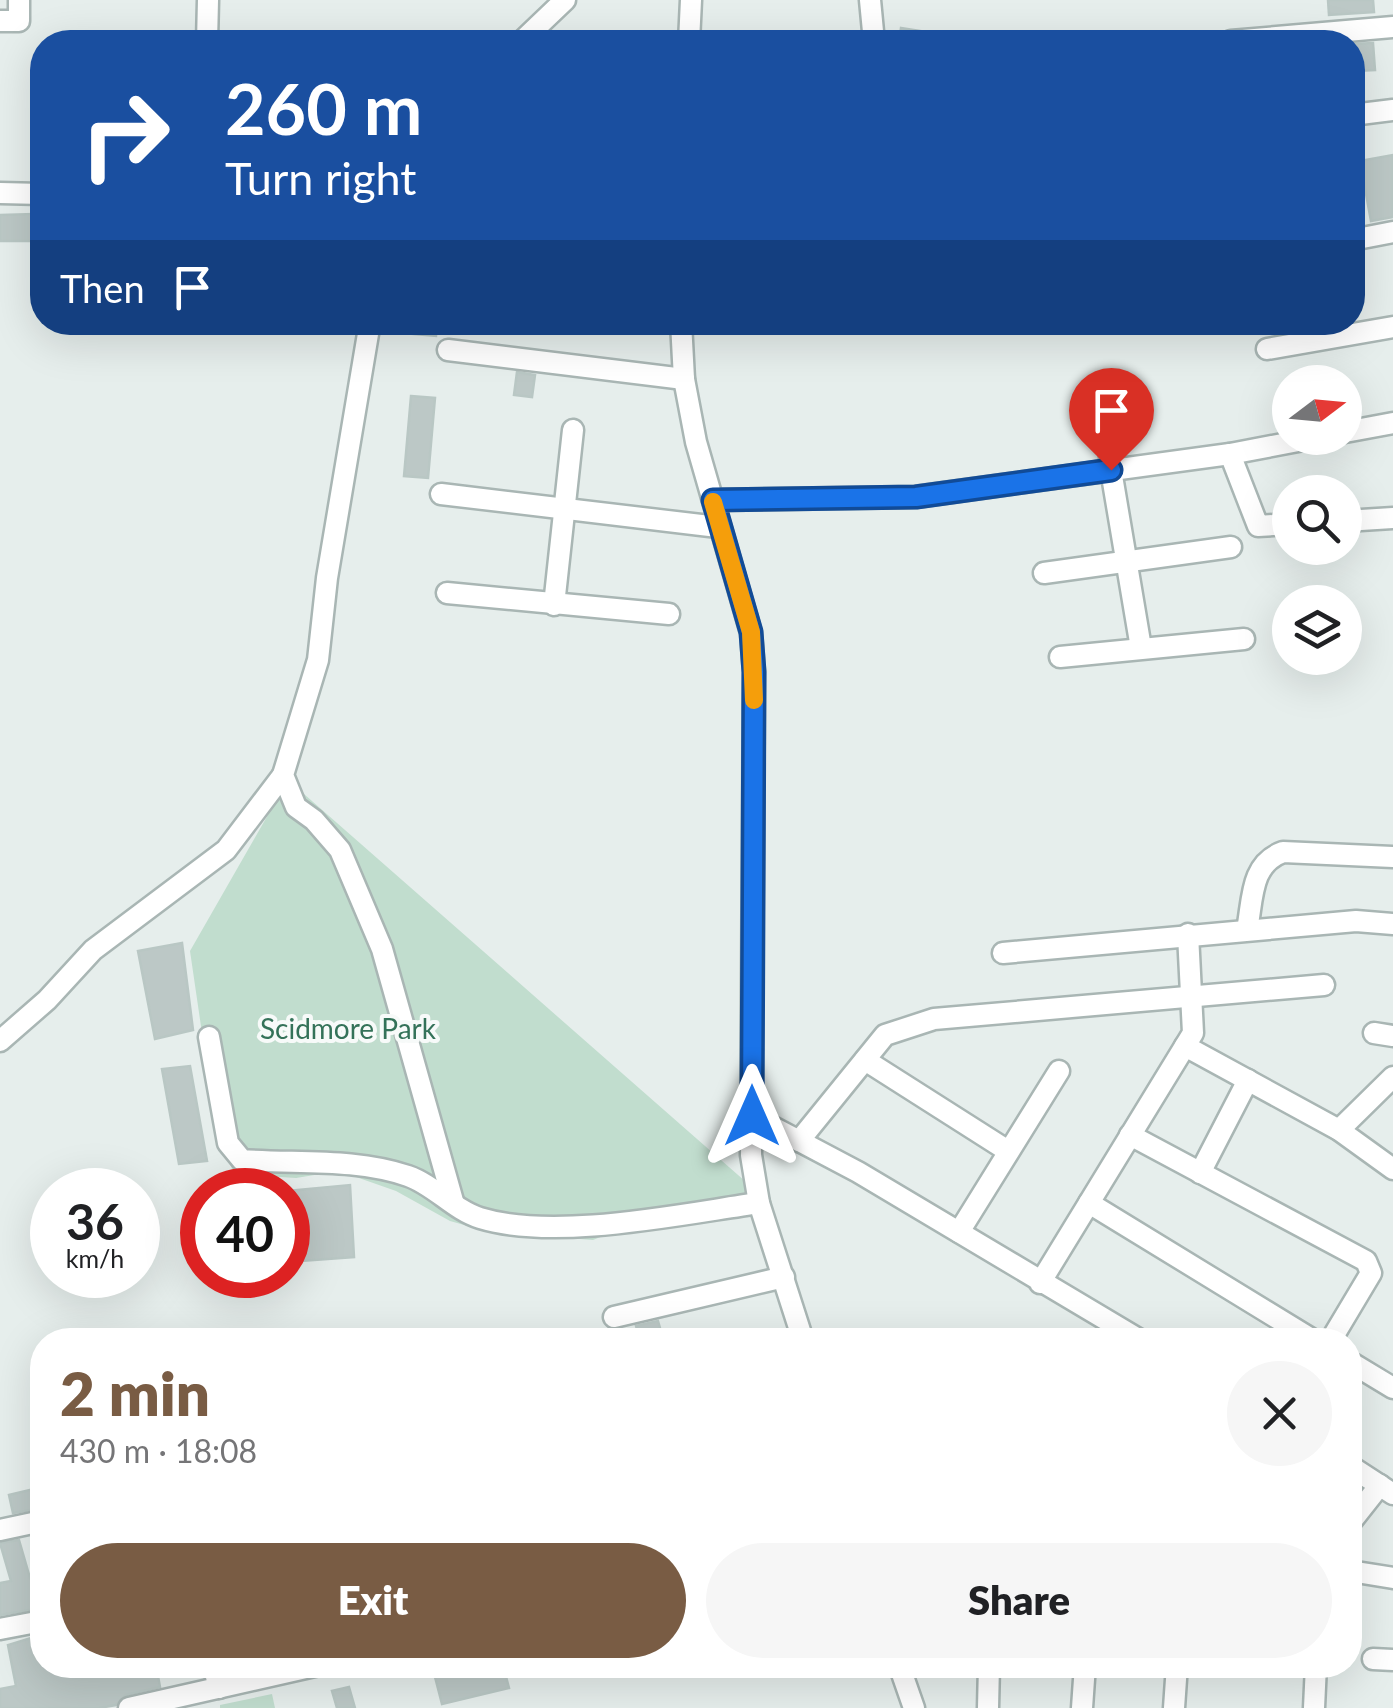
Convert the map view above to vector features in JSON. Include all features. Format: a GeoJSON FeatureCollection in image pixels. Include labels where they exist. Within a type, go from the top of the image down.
{"type":"FeatureCollection","features":[{"type":"Feature","properties":{"kind":"street"},"geometry":{"type":"LineString","coordinates":[[0,22],[19,21],[19,0]]}},
{"type":"Feature","properties":{"kind":"street"},"geometry":{"type":"LineString","coordinates":[[207,30],[208,0]]}},
{"type":"Feature","properties":{"kind":"street"},"geometry":{"type":"LineString","coordinates":[[534,30],[565,0]]}},
{"type":"Feature","properties":{"kind":"street"},"geometry":{"type":"LineString","coordinates":[[690,30],[691,0]]}},
{"type":"Feature","properties":{"kind":"street"},"geometry":{"type":"LineString","coordinates":[[870,0],[873,30]]}},
{"type":"Feature","properties":{"kind":"street"},"geometry":{"type":"LineString","coordinates":[[1361,30],[1393,27]]}},
{"type":"Feature","properties":{"kind":"street"},"geometry":{"type":"LineString","coordinates":[[1365,113],[1393,110]]}},
{"type":"Feature","properties":{"kind":"street"},"geometry":{"type":"LineString","coordinates":[[0,193],[30,194]]}},
{"type":"Feature","properties":{"kind":"street"},"geometry":{"type":"LineString","coordinates":[[1365,237],[1393,232]]}},
{"type":"Feature","properties":{"kind":"street"},"geometry":{"type":"LineString","coordinates":[[1365,331],[1393,326]]}},
{"type":"Feature","properties":{"kind":"street"},"geometry":{"type":"LineString","coordinates":[[0,1041],[93,950],[226,850],[284,771],[318,660],[327,578],[368,335]]}},
{"type":"Feature","properties":{"kind":"street"},"geometry":{"type":"LineString","coordinates":[[682,335],[684,379],[718,527],[751,632],[751,1155],[759,1203],[797,1328]]}},
{"type":"Feature","properties":{"kind":"street"},"geometry":{"type":"LineString","coordinates":[[1267,350],[1346,335]]}},
{"type":"Feature","properties":{"kind":"street"},"geometry":{"type":"LineString","coordinates":[[448,350],[684,379]]}},
{"type":"Feature","properties":{"kind":"street"},"geometry":{"type":"LineString","coordinates":[[1105,398],[1111,470],[1142,648]]}},
{"type":"Feature","properties":{"kind":"street"},"geometry":{"type":"LineString","coordinates":[[1362,429],[1393,423]]}},
{"type":"Feature","properties":{"kind":"street"},"geometry":{"type":"LineString","coordinates":[[554,605],[572,430]]}},
{"type":"Feature","properties":{"kind":"street"},"geometry":{"type":"LineString","coordinates":[[713,500],[916,497],[1272,446]]}},
{"type":"Feature","properties":{"kind":"street"},"geometry":{"type":"LineString","coordinates":[[1230,454],[1258,526],[1272,525]]}},
{"type":"Feature","properties":{"kind":"street"},"geometry":{"type":"LineString","coordinates":[[441,494],[718,527]]}},
{"type":"Feature","properties":{"kind":"street"},"geometry":{"type":"LineString","coordinates":[[1362,520],[1393,518]]}},
{"type":"Feature","properties":{"kind":"street"},"geometry":{"type":"LineString","coordinates":[[1044,573],[1230,547]]}},
{"type":"Feature","properties":{"kind":"street"},"geometry":{"type":"LineString","coordinates":[[447,593],[669,614]]}},
{"type":"Feature","properties":{"kind":"street"},"geometry":{"type":"LineString","coordinates":[[1060,658],[1244,639]]}},
{"type":"Feature","properties":{"kind":"street"},"geometry":{"type":"LineString","coordinates":[[284,771],[296,807],[340,850],[382,949],[453,1201]]}},
{"type":"Feature","properties":{"kind":"street"},"geometry":{"type":"LineString","coordinates":[[1247,930],[1258,872],[1268,858],[1283,852],[1393,857]]}},
{"type":"Feature","properties":{"kind":"street"},"geometry":{"type":"LineString","coordinates":[[1003,953],[1356,920],[1393,924]]}},
{"type":"Feature","properties":{"kind":"street"},"geometry":{"type":"LineString","coordinates":[[1040,1282],[1193,1033],[1188,934]]}},
{"type":"Feature","properties":{"kind":"street"},"geometry":{"type":"LineString","coordinates":[[799,1141],[886,1035],[934,1019],[1324,984]]}},
{"type":"Feature","properties":{"kind":"street"},"geometry":{"type":"LineString","coordinates":[[208,1037],[228,1143],[242,1160],[366,1164],[413,1178],[479,1218],[596,1228],[759,1203]]}},
{"type":"Feature","properties":{"kind":"street"},"geometry":{"type":"LineString","coordinates":[[1185,1046],[1338,1130],[1393,1169]]}},
{"type":"Feature","properties":{"kind":"street"},"geometry":{"type":"LineString","coordinates":[[865,1060],[1008,1150]]}},
{"type":"Feature","properties":{"kind":"street"},"geometry":{"type":"LineString","coordinates":[[959,1232],[1059,1071]]}},
{"type":"Feature","properties":{"kind":"street"},"geometry":{"type":"LineString","coordinates":[[1338,1130],[1393,1077]]}},
{"type":"Feature","properties":{"kind":"street"},"geometry":{"type":"LineString","coordinates":[[1200,1172],[1248,1080]]}},
{"type":"Feature","properties":{"kind":"street"},"geometry":{"type":"LineString","coordinates":[[752,1116],[959,1232],[1119,1328]]}},
{"type":"Feature","properties":{"kind":"street"},"geometry":{"type":"LineString","coordinates":[[1130,1135],[1370,1266],[1371,1273],[1338,1328]]}},
{"type":"Feature","properties":{"kind":"street"},"geometry":{"type":"LineString","coordinates":[[1089,1204],[1294,1328]]}},
{"type":"Feature","properties":{"kind":"street"},"geometry":{"type":"LineString","coordinates":[[614,1318],[784,1277]]}},
{"type":"Feature","properties":{"kind":"street"},"geometry":{"type":"LineString","coordinates":[[1362,1369],[1393,1388]]}},
{"type":"Feature","properties":{"kind":"street"},"geometry":{"type":"LineString","coordinates":[[1362,1473],[1387,1489],[1362,1512]]}},
{"type":"Feature","properties":{"kind":"street"},"geometry":{"type":"LineString","coordinates":[[0,1530],[30,1524]]}},
{"type":"Feature","properties":{"kind":"street"},"geometry":{"type":"LineString","coordinates":[[1362,1573],[1393,1578]]}},
{"type":"Feature","properties":{"kind":"street"},"geometry":{"type":"LineString","coordinates":[[0,1630],[30,1624]]}},
{"type":"Feature","properties":{"kind":"street"},"geometry":{"type":"LineString","coordinates":[[216,1678],[219,1688]]}},
{"type":"Feature","properties":{"kind":"street"},"geometry":{"type":"LineString","coordinates":[[129,1708],[262,1678]]}},
{"type":"Feature","properties":{"kind":"street"},"geometry":{"type":"LineString","coordinates":[[904,1678],[914,1708]]}},
{"type":"Feature","properties":{"kind":"street"},"geometry":{"type":"LineString","coordinates":[[988,1708],[989,1678]]}},
{"type":"Feature","properties":{"kind":"street"},"geometry":{"type":"LineString","coordinates":[[1082,1708],[1084,1678]]}},
{"type":"Feature","properties":{"kind":"street"},"geometry":{"type":"LineString","coordinates":[[1174,1708],[1176,1678]]}},
{"type":"Feature","properties":{"kind":"street"},"geometry":{"type":"LineString","coordinates":[[1314,1708],[1315,1678]]}},
{"type":"Feature","properties":{"kind":"green space","name":"Scidmore Park"},"geometry":{"type":"Polygon","coordinates":[[[288,780],[754,1189],[719,1219],[642,1220],[593,1240],[489,1232],[450,1221],[396,1191],[339,1171],[310,1176],[310,1168],[232,1168],[203,1040],[190,951],[288,780]]]}},
{"type":"Feature","properties":{"kind":"green space"},"geometry":{"type":"Polygon","coordinates":[[[272,1694],[275,1708],[220,1708],[220,1705],[272,1694]]]}},
{"type":"Feature","properties":{"kind":"building"},"geometry":{"type":"Polygon","coordinates":[[[1328,0],[1373,0],[1374,12],[1329,15],[1328,0]]]}},
{"type":"Feature","properties":{"kind":"building"},"geometry":{"type":"Polygon","coordinates":[[[1365,43],[1373,43],[1375,70],[1365,70],[1365,43]]]}},
{"type":"Feature","properties":{"kind":"building"},"geometry":{"type":"Polygon","coordinates":[[[1393,155],[1393,217],[1371,221],[1365,160],[1393,155]]]}},
{"type":"Feature","properties":{"kind":"building"},"geometry":{"type":"Polygon","coordinates":[[[30,214],[30,241],[0,241],[0,215],[30,214]]]}},
{"type":"Feature","properties":{"kind":"building"},"geometry":{"type":"Polygon","coordinates":[[[517,372],[535,375],[532,397],[514,395],[517,372]]]}},
{"type":"Feature","properties":{"kind":"building"},"geometry":{"type":"Polygon","coordinates":[[[411,396],[435,398],[428,478],[404,476],[411,396]]]}},
{"type":"Feature","properties":{"kind":"building","name":"Scidmore Park"},"geometry":{"type":"Polygon","coordinates":[[[182,943],[193,1030],[155,1039],[138,951],[182,943]]]}},
{"type":"Feature","properties":{"kind":"building","name":"Scidmore Park"},"geometry":{"type":"Polygon","coordinates":[[[190,1066],[207,1161],[179,1164],[162,1069],[190,1066]]]}},
{"type":"Feature","properties":{"kind":"building"},"geometry":{"type":"Polygon","coordinates":[[[350,1185],[354,1257],[310,1260],[310,1189],[350,1185]]]}},
{"type":"Feature","properties":{"kind":"building"},"geometry":{"type":"Polygon","coordinates":[[[658,1321],[660,1328],[637,1328],[658,1321]]]}},
{"type":"Feature","properties":{"kind":"building"},"geometry":{"type":"Polygon","coordinates":[[[30,1490],[30,1510],[13,1513],[9,1495],[30,1490]]]}},
{"type":"Feature","properties":{"kind":"building"},"geometry":{"type":"Polygon","coordinates":[[[19,1540],[30,1578],[30,1610],[0,1615],[0,1583],[11,1581],[0,1543],[19,1540]]]}},
{"type":"Feature","properties":{"kind":"building"},"geometry":{"type":"Polygon","coordinates":[[[30,1638],[30,1678],[158,1678],[160,1687],[126,1695],[116,1705],[99,1708],[0,1708],[0,1689],[16,1686],[8,1645],[30,1638]]]}},
{"type":"Feature","properties":{"kind":"building"},"geometry":{"type":"Polygon","coordinates":[[[435,1678],[506,1678],[509,1688],[442,1704],[435,1678]]]}},
{"type":"Feature","properties":{"kind":"building"},"geometry":{"type":"Polygon","coordinates":[[[349,1687],[355,1708],[337,1708],[332,1691],[349,1687]]]}},
{"type":"Feature","properties":{"kind":"slow traffic"},"geometry":{"type":"LineString","coordinates":[[713,502],[751,632],[754,700]]}},
{"type":"Feature","properties":{"kind":"route"},"geometry":{"type":"LineString","coordinates":[[752,1116],[754,672],[751,632],[713,500],[916,497],[1111,470]]}}]}
